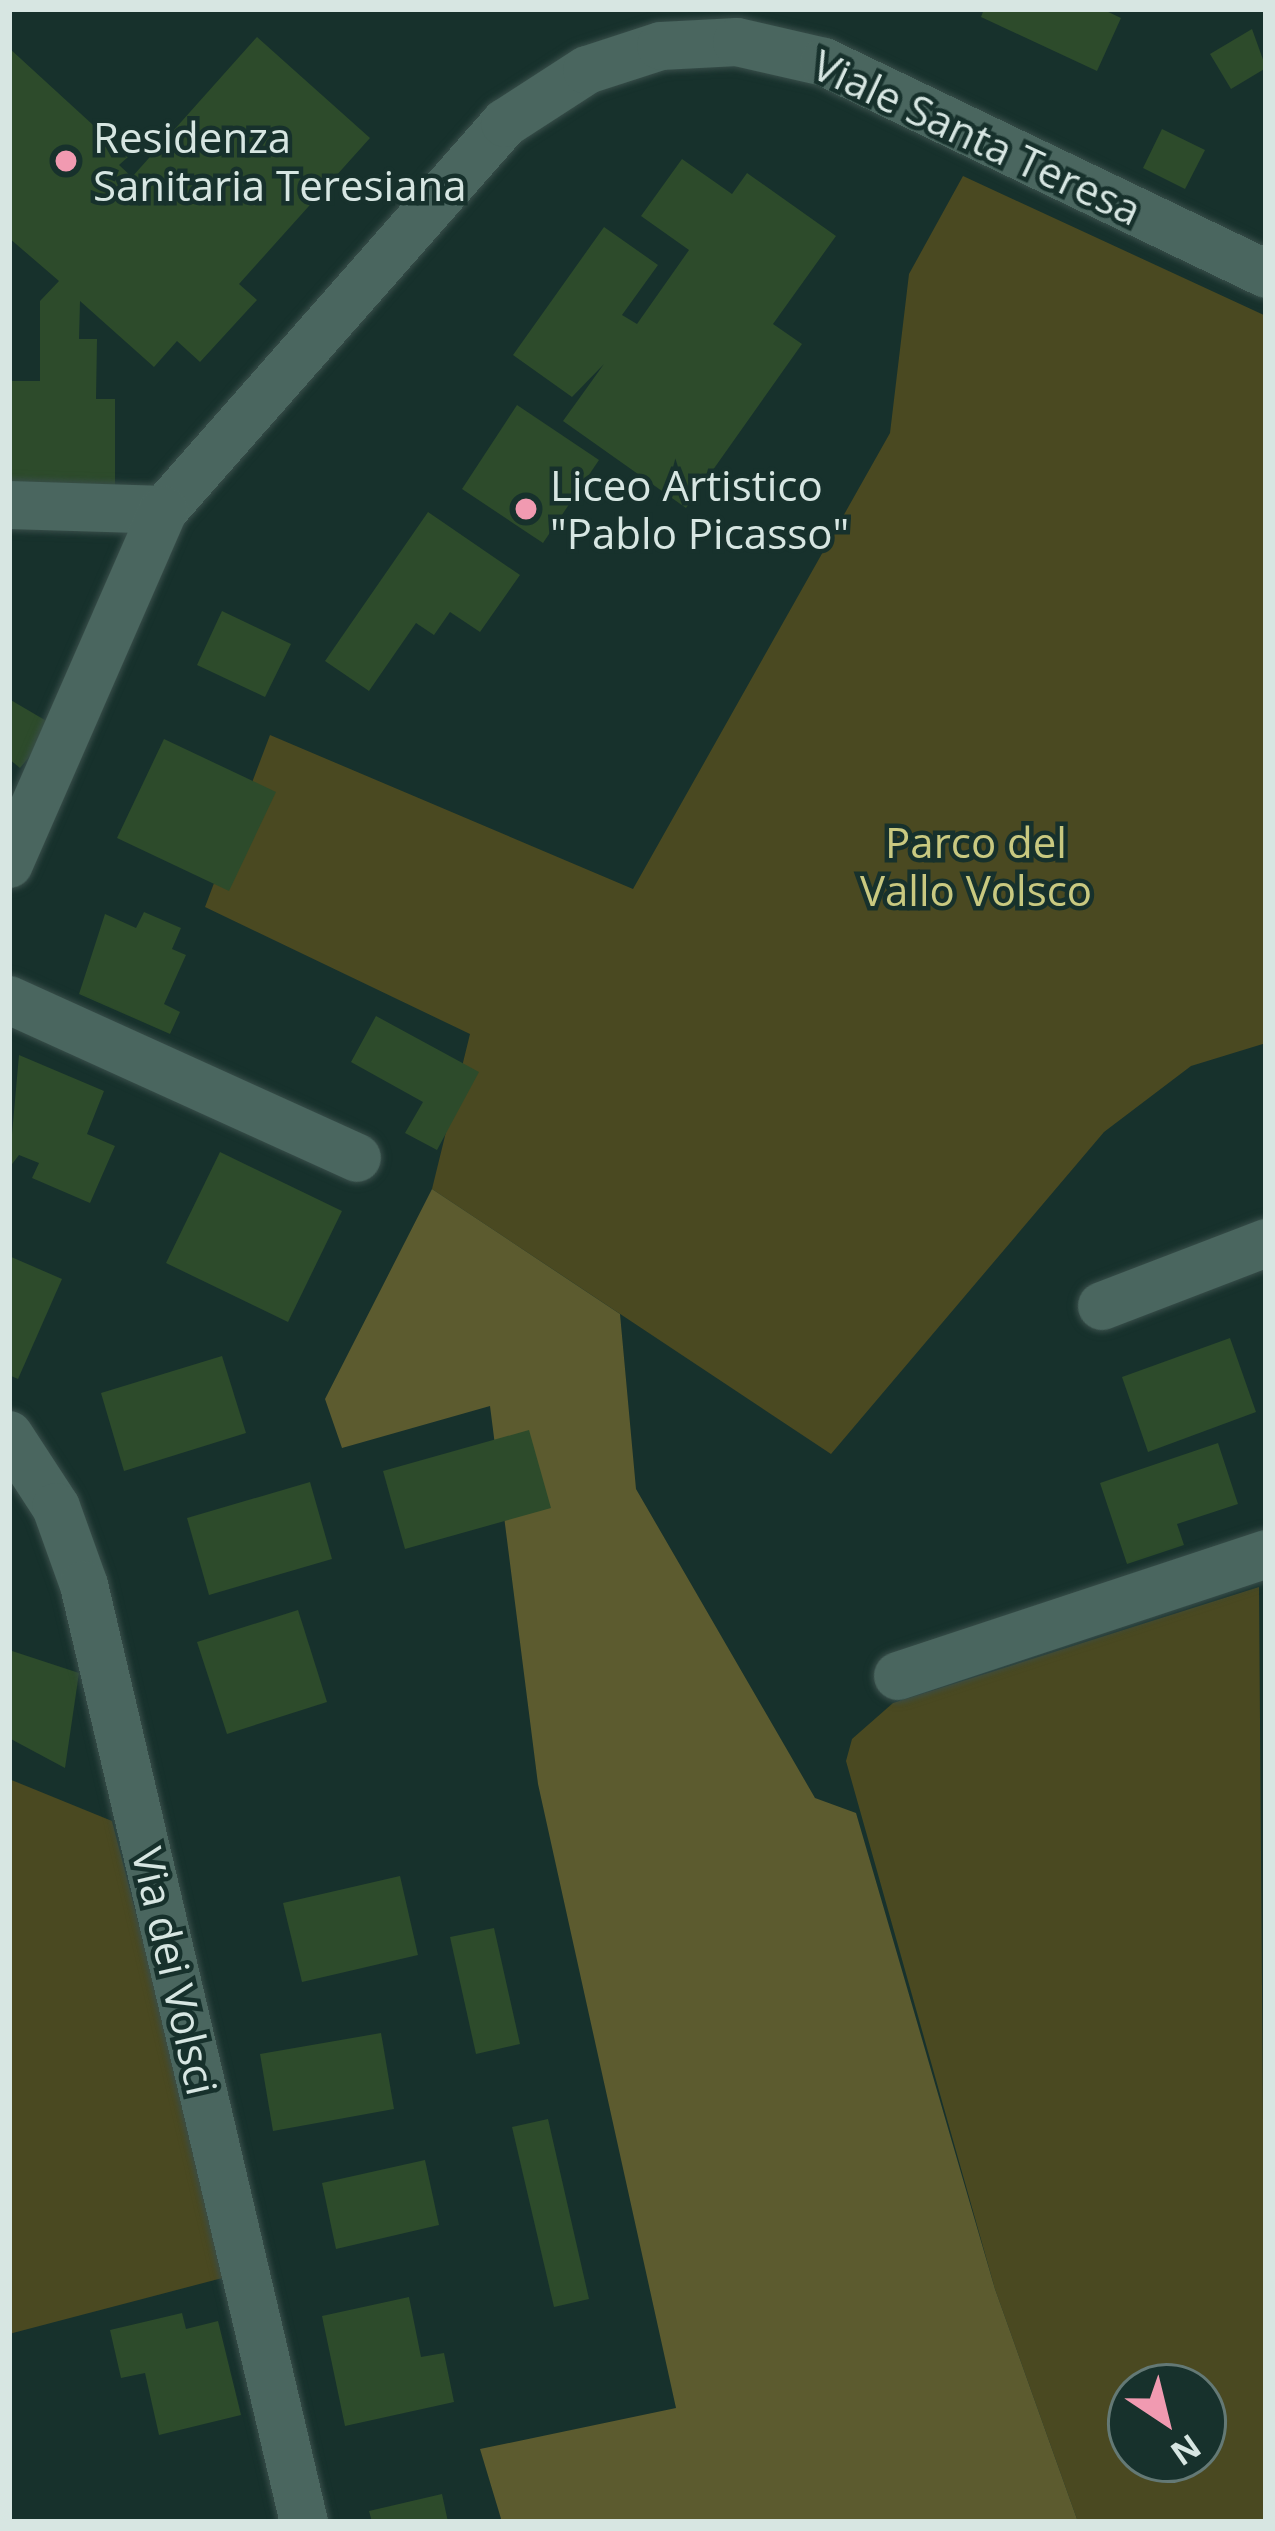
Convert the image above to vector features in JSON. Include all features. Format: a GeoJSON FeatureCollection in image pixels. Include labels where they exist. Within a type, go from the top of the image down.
{"type":"FeatureCollection","features":[{"type":"Feature","properties":{"kind":"street","name":"Viale Santa Teresa"},"geometry":{"type":"LineString","coordinates":[[9,864],[164,510],[506,123],[586,70],[661,46],[737,42],[805,55],[1266,274]]}},
{"type":"Feature","properties":{"kind":"street"},"geometry":{"type":"LineString","coordinates":[[9,505],[164,510]]}},
{"type":"Feature","properties":{"kind":"street"},"geometry":{"type":"LineString","coordinates":[[9,1000],[357,1158]]}},
{"type":"Feature","properties":{"kind":"street"},"geometry":{"type":"LineString","coordinates":[[1102,1306],[1266,1243]]}},
{"type":"Feature","properties":{"kind":"street","name":"Via dei Volsci"},"geometry":{"type":"LineString","coordinates":[[9,1435],[56,1508],[84,1585],[304,2522]]}},
{"type":"Feature","properties":{"kind":"street"},"geometry":{"type":"LineString","coordinates":[[898,1676],[1266,1554]]}},
{"type":"Feature","properties":{"kind":"green space","name":"Parco del Vallo Volsco"},"geometry":{"type":"Polygon","coordinates":[[[963,176],[1266,316],[1266,1043],[1191,1066],[1104,1132],[831,1454],[432,1189],[470,1034],[205,907],[270,735],[633,889],[890,433],[909,274],[963,176]]]}},
{"type":"Feature","properties":{"kind":"green space"},"geometry":{"type":"Polygon","coordinates":[[[1259,1587],[1266,2522],[1078,2522],[995,2289],[846,1761],[852,1739],[893,1703],[1259,1587]]]}},
{"type":"Feature","properties":{"kind":"green space"},"geometry":{"type":"Polygon","coordinates":[[[9,1779],[112,1821],[230,2276],[9,2334],[9,1779]]]}},
{"type":"Feature","properties":{"kind":"shaded area"},"geometry":{"type":"Polygon","coordinates":[[[432,1189],[620,1314],[636,1489],[815,1798],[856,1813],[995,2289],[1078,2522],[502,2522],[480,2449],[676,2408],[538,1784],[490,1406],[342,1448],[325,1399],[432,1189]]]}},
{"type":"Feature","properties":{"kind":"building"},"geometry":{"type":"Polygon","coordinates":[[[984,9],[1102,9],[1121,18],[1097,71],[981,17],[984,9]]]}},
{"type":"Feature","properties":{"kind":"building"},"geometry":{"type":"Polygon","coordinates":[[[1252,29],[1266,68],[1231,89],[1210,54],[1252,29]]]}},
{"type":"Feature","properties":{"kind":"building"},"geometry":{"type":"Polygon","coordinates":[[[257,37],[370,138],[239,284],[257,300],[200,362],[177,341],[154,367],[80,301],[79,339],[97,339],[96,399],[115,399],[115,487],[9,486],[9,381],[40,381],[40,301],[59,281],[9,238],[9,48],[128,157],[119,165],[132,177],[257,37]]]}},
{"type":"Feature","properties":{"kind":"building"},"geometry":{"type":"Polygon","coordinates":[[[1162,129],[1205,150],[1185,189],[1143,168],[1162,129]]]}},
{"type":"Feature","properties":{"kind":"building"},"geometry":{"type":"Polygon","coordinates":[[[682,159],[732,194],[747,173],[836,236],[773,324],[802,344],[686,508],[563,421],[604,364],[572,397],[513,355],[604,227],[658,265],[622,315],[637,324],[689,250],[641,216],[682,159]]]}},
{"type":"Feature","properties":{"kind":"building"},"geometry":{"type":"Polygon","coordinates":[[[517,405],[599,460],[543,543],[462,489],[517,405]]]}},
{"type":"Feature","properties":{"kind":"building"},"geometry":{"type":"Polygon","coordinates":[[[428,512],[520,575],[480,632],[450,612],[434,635],[416,623],[369,691],[325,661],[428,512]]]}},
{"type":"Feature","properties":{"kind":"building"},"geometry":{"type":"Polygon","coordinates":[[[222,611],[291,644],[265,697],[197,665],[222,611]]]}},
{"type":"Feature","properties":{"kind":"building"},"geometry":{"type":"Polygon","coordinates":[[[9,699],[55,726],[20,768],[9,759],[9,699]]]}},
{"type":"Feature","properties":{"kind":"building"},"geometry":{"type":"Polygon","coordinates":[[[164,739],[276,792],[229,891],[117,838],[164,739]]]}},
{"type":"Feature","properties":{"kind":"building"},"geometry":{"type":"Polygon","coordinates":[[[144,912],[181,928],[172,949],[186,955],[164,1004],[180,1012],[170,1034],[79,994],[105,914],[136,928],[144,912]]]}},
{"type":"Feature","properties":{"kind":"building"},"geometry":{"type":"Polygon","coordinates":[[[376,1016],[479,1072],[437,1150],[405,1133],[423,1102],[351,1062],[376,1016]]]}},
{"type":"Feature","properties":{"kind":"building"},"geometry":{"type":"Polygon","coordinates":[[[19,1055],[104,1091],[87,1134],[115,1146],[90,1203],[32,1178],[39,1163],[19,1155],[9,1168],[19,1055]]]}},
{"type":"Feature","properties":{"kind":"building"},"geometry":{"type":"Polygon","coordinates":[[[220,1152],[342,1211],[288,1322],[166,1263],[220,1152]]]}},
{"type":"Feature","properties":{"kind":"building"},"geometry":{"type":"Polygon","coordinates":[[[9,1256],[62,1279],[18,1379],[9,1375],[9,1256]]]}},
{"type":"Feature","properties":{"kind":"building"},"geometry":{"type":"Polygon","coordinates":[[[1230,1338],[1256,1412],[1148,1452],[1122,1377],[1230,1338]]]}},
{"type":"Feature","properties":{"kind":"building"},"geometry":{"type":"Polygon","coordinates":[[[222,1356],[246,1433],[124,1471],[101,1393],[222,1356]]]}},
{"type":"Feature","properties":{"kind":"building"},"geometry":{"type":"Polygon","coordinates":[[[529,1430],[551,1508],[405,1549],[383,1471],[529,1430]]]}},
{"type":"Feature","properties":{"kind":"building"},"geometry":{"type":"Polygon","coordinates":[[[1218,1443],[1238,1504],[1177,1524],[1184,1545],[1127,1564],[1100,1483],[1218,1443]]]}},
{"type":"Feature","properties":{"kind":"building"},"geometry":{"type":"Polygon","coordinates":[[[310,1482],[332,1559],[209,1595],[187,1518],[310,1482]]]}},
{"type":"Feature","properties":{"kind":"building"},"geometry":{"type":"Polygon","coordinates":[[[298,1610],[327,1702],[227,1734],[197,1642],[298,1610]]]}},
{"type":"Feature","properties":{"kind":"building"},"geometry":{"type":"Polygon","coordinates":[[[9,1650],[79,1673],[65,1768],[9,1738],[9,1650]]]}},
{"type":"Feature","properties":{"kind":"building"},"geometry":{"type":"Polygon","coordinates":[[[400,1876],[418,1955],[302,1982],[283,1903],[400,1876]]]}},
{"type":"Feature","properties":{"kind":"building"},"geometry":{"type":"Polygon","coordinates":[[[494,1928],[520,2044],[476,2054],[450,1937],[494,1928]]]}},
{"type":"Feature","properties":{"kind":"building"},"geometry":{"type":"Polygon","coordinates":[[[381,2033],[394,2109],[273,2131],[260,2054],[381,2033]]]}},
{"type":"Feature","properties":{"kind":"building"},"geometry":{"type":"Polygon","coordinates":[[[548,2119],[589,2299],[554,2307],[512,2127],[548,2119]]]}},
{"type":"Feature","properties":{"kind":"building"},"geometry":{"type":"Polygon","coordinates":[[[425,2160],[439,2225],[336,2249],[322,2183],[425,2160]]]}},
{"type":"Feature","properties":{"kind":"building"},"geometry":{"type":"Polygon","coordinates":[[[409,2297],[421,2357],[444,2353],[454,2402],[345,2426],[322,2316],[409,2297]]]}},
{"type":"Feature","properties":{"kind":"building"},"geometry":{"type":"Polygon","coordinates":[[[182,2313],[186,2329],[218,2321],[241,2415],[159,2435],[145,2373],[121,2378],[110,2330],[182,2313]]]}},
{"type":"Feature","properties":{"kind":"building"},"geometry":{"type":"Polygon","coordinates":[[[442,2494],[448,2522],[372,2522],[369,2511],[442,2494]]]}},
{"type":"Feature","properties":{"kind":"place","name":"Residenza Sanitaria Teresiana"},"geometry":{"type":"Point","coordinates":[66,161]}},
{"type":"Feature","properties":{"kind":"place","name":"Liceo Artistico \"Pablo Picasso\""},"geometry":{"type":"Point","coordinates":[526,509]}}]}
